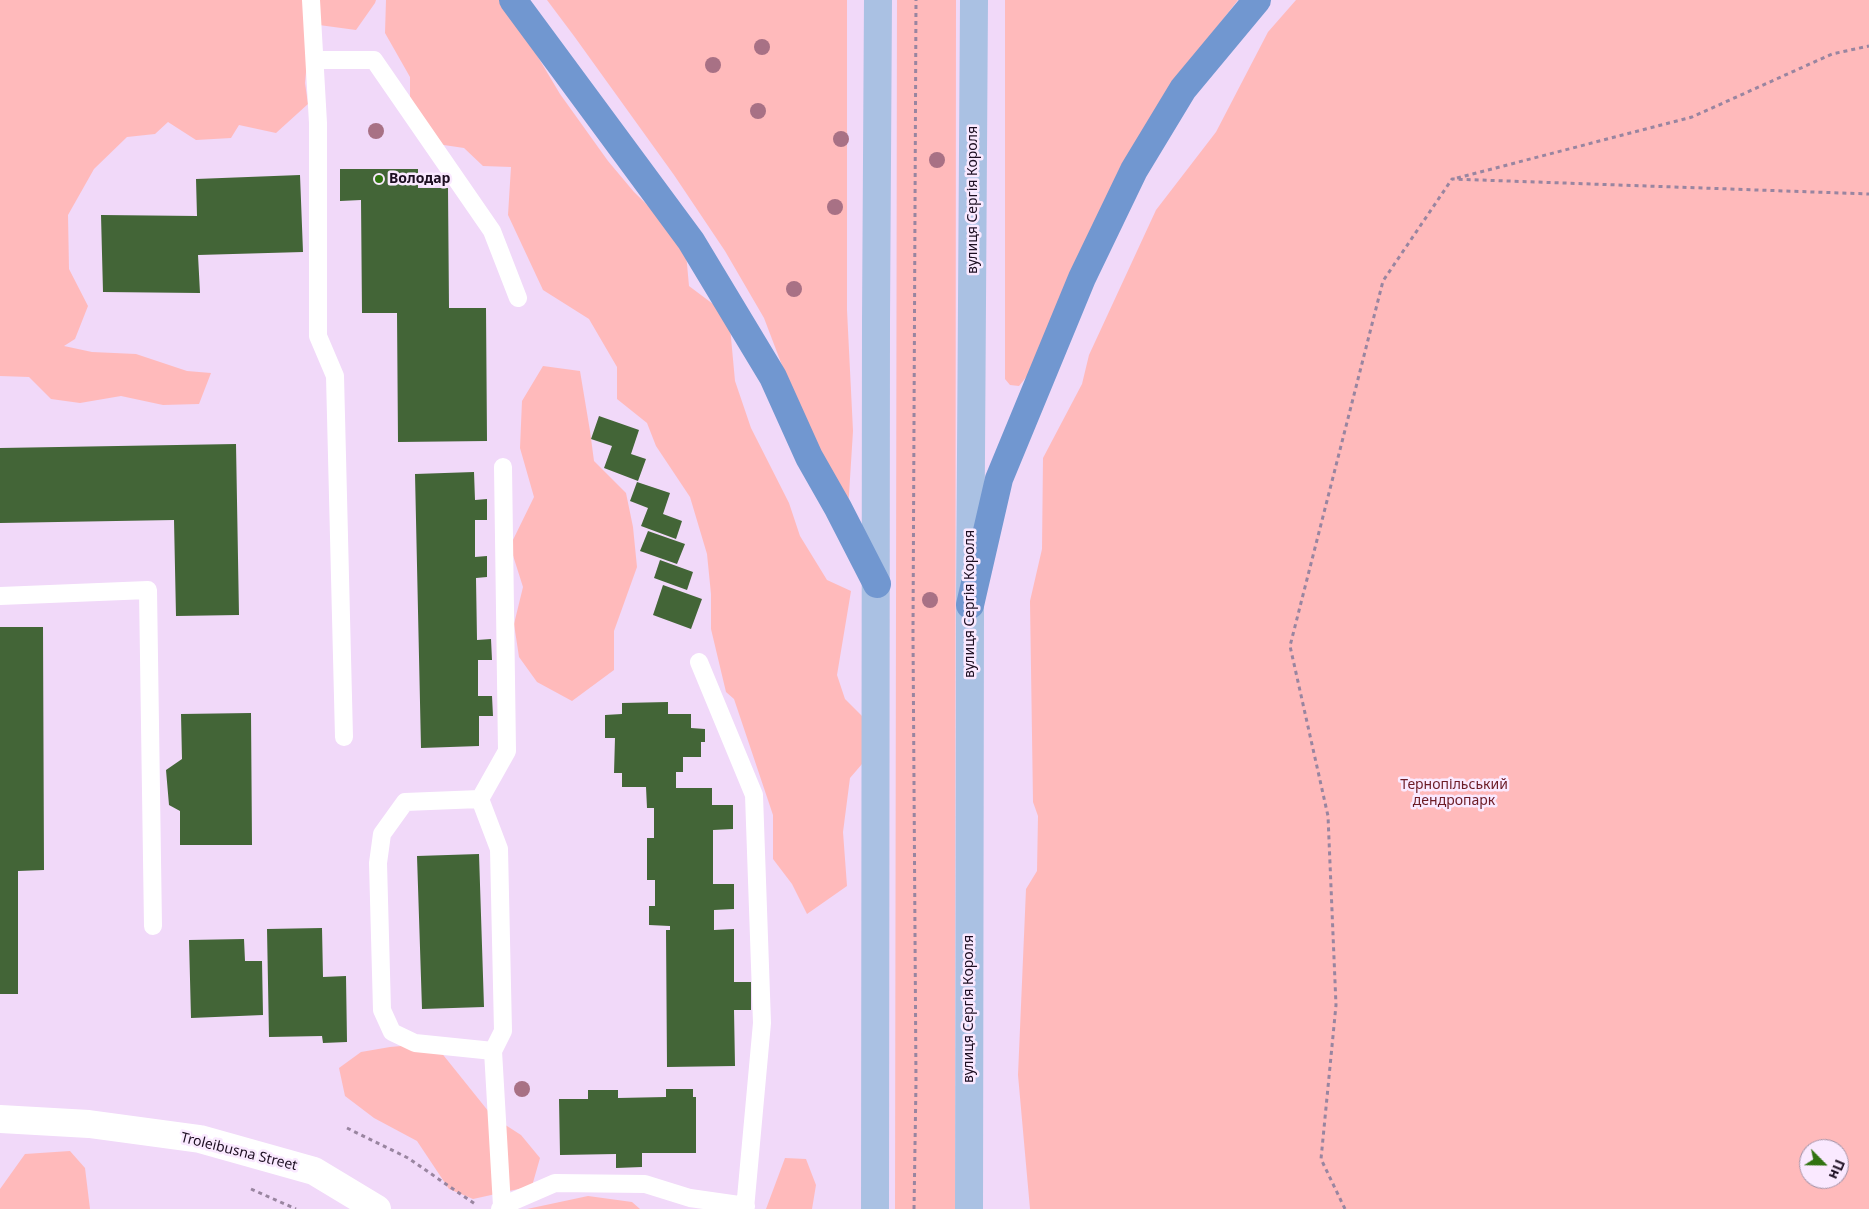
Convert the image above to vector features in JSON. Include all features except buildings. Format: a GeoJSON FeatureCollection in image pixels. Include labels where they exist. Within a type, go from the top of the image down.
{"type":"FeatureCollection","features":[{"type":"Feature","properties":{"kind":"highway"},"geometry":{"type":"LineString","coordinates":[[513,0],[691,241],[773,377],[809,458],[838,508],[876,584]]}},
{"type":"Feature","properties":{"kind":"highway"},"geometry":{"type":"LineString","coordinates":[[970,605],[999,479],[1082,278],[1134,170],[1183,89],[1258,0]]}},
{"type":"Feature","properties":{"kind":"main road"},"geometry":{"type":"LineString","coordinates":[[875,1209],[878,0]]}},
{"type":"Feature","properties":{"kind":"main road","name":"вулиця Сергія Короля"},"geometry":{"type":"LineString","coordinates":[[969,1209],[974,0]]}},
{"type":"Feature","properties":{"kind":"street","name":"Troleibusna Street"},"geometry":{"type":"LineString","coordinates":[[0,1119],[89,1124],[200,1139],[314,1171],[377,1209]]}},
{"type":"Feature","properties":{"kind":"lane"},"geometry":{"type":"LineString","coordinates":[[311,0],[318,123],[318,336],[335,376],[344,737]]}},
{"type":"Feature","properties":{"kind":"lane"},"geometry":{"type":"LineString","coordinates":[[315,60],[374,60],[492,231],[518,298]]}},
{"type":"Feature","properties":{"kind":"lane"},"geometry":{"type":"LineString","coordinates":[[480,799],[507,751],[503,467]]}},
{"type":"Feature","properties":{"kind":"lane"},"geometry":{"type":"LineString","coordinates":[[0,596],[148,590],[153,926]]}},
{"type":"Feature","properties":{"kind":"lane"},"geometry":{"type":"LineString","coordinates":[[480,799],[499,849],[503,1031],[493,1051],[500,1208],[555,1183],[645,1184],[690,1198],[746,1207],[762,1023],[754,795],[698,662]]}},
{"type":"Feature","properties":{"kind":"lane"},"geometry":{"type":"LineString","coordinates":[[480,799],[405,802],[382,834],[378,863],[382,1010],[392,1032],[415,1043],[493,1051]]}},
{"type":"Feature","properties":{"kind":"path"},"geometry":{"type":"LineString","coordinates":[[914,1209],[916,1072],[913,624],[916,0]]}},
{"type":"Feature","properties":{"kind":"path"},"geometry":{"type":"LineString","coordinates":[[1345,1209],[1321,1159],[1336,1005],[1328,816],[1290,646],[1383,281],[1452,180],[1692,117],[1832,54],[1869,46]]}},
{"type":"Feature","properties":{"kind":"path"},"geometry":{"type":"LineString","coordinates":[[1452,180],[1869,194]]}},
{"type":"Feature","properties":{"kind":"path"},"geometry":{"type":"LineString","coordinates":[[347,1128],[408,1158],[482,1209]]}},
{"type":"Feature","properties":{"kind":"path"},"geometry":{"type":"LineString","coordinates":[[242,1185],[296,1209]]}},
{"type":"Feature","properties":{"kind":"green space"},"geometry":{"type":"Polygon","coordinates":[[[0,0],[376,0],[356,30],[319,25],[308,51],[305,83],[308,104],[276,133],[239,125],[231,138],[196,140],[168,122],[155,134],[127,137],[94,169],[68,215],[69,269],[88,306],[75,339],[64,346],[92,352],[136,354],[187,371],[211,373],[199,404],[163,405],[121,396],[80,403],[51,399],[29,377],[0,376],[0,0]]]}},
{"type":"Feature","properties":{"kind":"green space"},"geometry":{"type":"Polygon","coordinates":[[[386,0],[504,0],[560,94],[608,161],[634,192],[685,242],[689,286],[729,316],[735,381],[751,428],[789,503],[800,536],[827,580],[851,591],[837,675],[845,699],[864,718],[866,745],[862,764],[850,778],[843,832],[847,886],[807,914],[792,884],[773,859],[773,815],[734,699],[726,692],[711,629],[711,594],[707,554],[690,497],[656,446],[647,423],[617,399],[617,367],[589,319],[543,290],[508,215],[511,167],[483,166],[464,148],[437,144],[410,117],[410,77],[385,33],[386,0]]]}},
{"type":"Feature","properties":{"kind":"green space"},"geometry":{"type":"Polygon","coordinates":[[[547,0],[847,0],[847,310],[853,431],[848,510],[799,410],[764,318],[725,251],[674,175],[547,0]]]}},
{"type":"Feature","properties":{"kind":"green space"},"geometry":{"type":"Polygon","coordinates":[[[897,0],[956,0],[955,1209],[895,1209],[897,0]]]}},
{"type":"Feature","properties":{"kind":"green space"},"geometry":{"type":"Polygon","coordinates":[[[1005,0],[1238,0],[1206,41],[1028,375],[1019,386],[1010,385],[1005,379],[1005,0]]]}},
{"type":"Feature","properties":{"kind":"green space","name":"Тернопільський дендропарк"},"geometry":{"type":"Polygon","coordinates":[[[1296,0],[1869,0],[1869,1209],[1030,1209],[1018,1075],[1026,889],[1037,871],[1038,816],[1033,802],[1030,601],[1042,549],[1043,458],[1082,384],[1089,355],[1156,210],[1216,132],[1268,32],[1296,0]]]}},
{"type":"Feature","properties":{"kind":"green space"},"geometry":{"type":"Polygon","coordinates":[[[543,366],[580,371],[594,461],[626,493],[633,527],[637,567],[614,631],[614,670],[572,701],[537,682],[519,657],[514,624],[523,587],[510,546],[534,497],[520,448],[522,401],[543,366]]]}},
{"type":"Feature","properties":{"kind":"green space"},"geometry":{"type":"Polygon","coordinates":[[[424,1044],[440,1051],[493,1117],[521,1135],[540,1158],[532,1186],[473,1199],[449,1189],[417,1141],[374,1118],[345,1096],[339,1068],[361,1052],[424,1044]]]}},
{"type":"Feature","properties":{"kind":"green space"},"geometry":{"type":"Polygon","coordinates":[[[70,1151],[85,1168],[90,1209],[0,1209],[0,1189],[25,1154],[70,1151]]]}},
{"type":"Feature","properties":{"kind":"green space"},"geometry":{"type":"Polygon","coordinates":[[[785,1158],[806,1159],[816,1185],[812,1209],[766,1209],[785,1158]]]}},
{"type":"Feature","properties":{"kind":"green space"},"geometry":{"type":"Polygon","coordinates":[[[588,1196],[632,1202],[640,1209],[527,1209],[588,1196]]]}},
{"type":"Feature","properties":{"kind":"place","name":"Володар"},"geometry":{"type":"Point","coordinates":[379,179]}}]}
